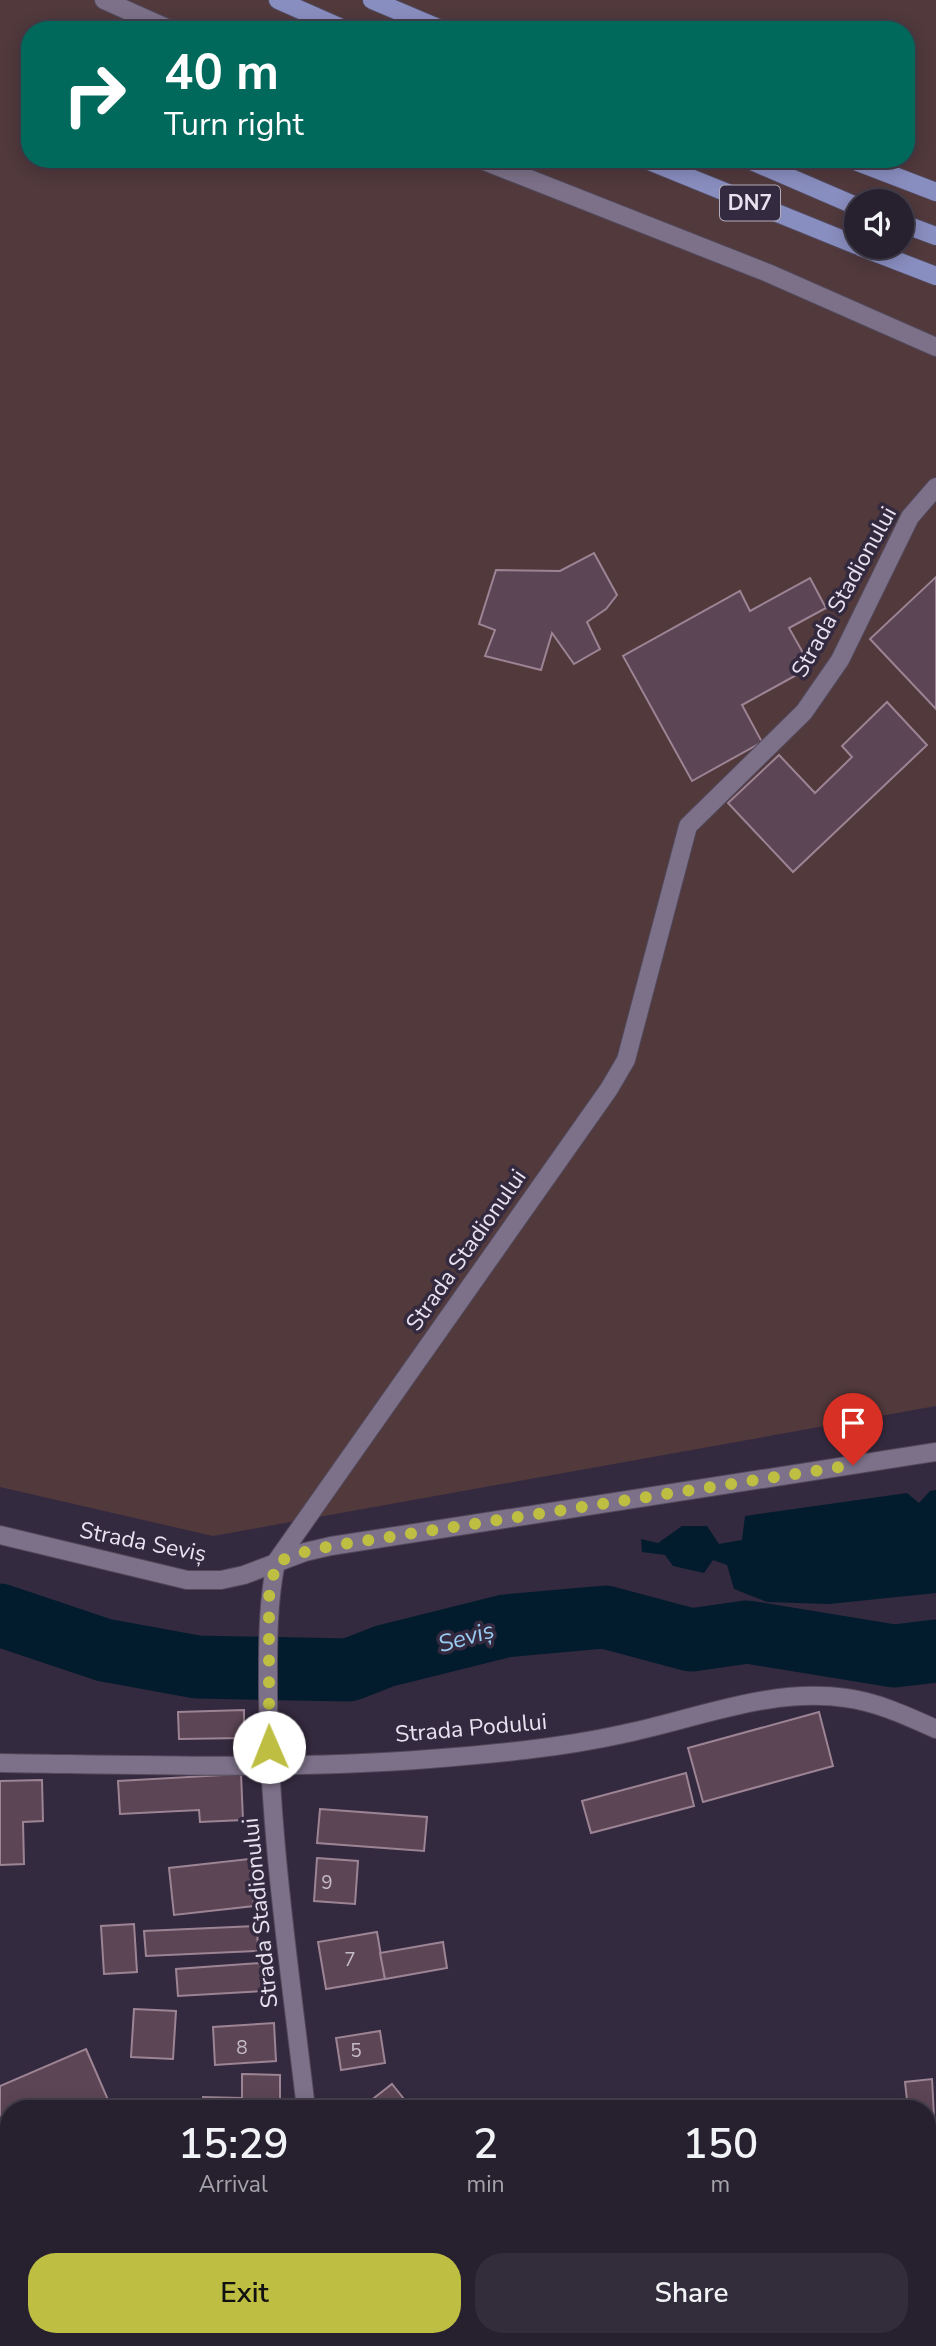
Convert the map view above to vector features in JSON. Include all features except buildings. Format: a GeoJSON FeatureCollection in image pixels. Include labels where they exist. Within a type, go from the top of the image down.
{"type":"FeatureCollection","features":[{"type":"Feature","properties":{"kind":"main road"},"geometry":{"type":"LineString","coordinates":[[278,0],[326,21]]}},
{"type":"Feature","properties":{"kind":"main road"},"geometry":{"type":"LineString","coordinates":[[372,0],[422,21]]}},
{"type":"Feature","properties":{"kind":"main road","name":"DN7"},"geometry":{"type":"LineString","coordinates":[[667,168],[844,240]]}},
{"type":"Feature","properties":{"kind":"main road","name":"DN7"},"geometry":{"type":"LineString","coordinates":[[768,168],[844,201]]}},
{"type":"Feature","properties":{"kind":"main road"},"geometry":{"type":"LineString","coordinates":[[873,168],[936,192]]}},
{"type":"Feature","properties":{"kind":"main road"},"geometry":{"type":"LineString","coordinates":[[914,228],[936,236]]}},
{"type":"Feature","properties":{"kind":"main road","name":"DN7"},"geometry":{"type":"LineString","coordinates":[[892,259],[936,276]]}},
{"type":"Feature","properties":{"kind":"street"},"geometry":{"type":"LineString","coordinates":[[104,0],[151,21]]}},
{"type":"Feature","properties":{"kind":"street"},"geometry":{"type":"LineString","coordinates":[[502,168],[755,268],[936,346]]}},
{"type":"Feature","properties":{"kind":"street","name":"Strada Stadionului"},"geometry":{"type":"LineString","coordinates":[[305,2100],[270,1766],[269,1597],[276,1562],[609,1089],[626,1060],[688,826],[804,712],[840,660],[910,517],[936,487]]}},
{"type":"Feature","properties":{"kind":"street","name":"Strada Seviș"},"geometry":{"type":"LineString","coordinates":[[0,1535],[187,1580],[221,1580],[331,1546],[936,1452]]}},
{"type":"Feature","properties":{"kind":"street","name":"Strada Podului"},"geometry":{"type":"LineString","coordinates":[[0,1763],[270,1766],[429,1759],[560,1745],[620,1735],[763,1700],[806,1695],[848,1698],[892,1710],[936,1728]]}},
{"type":"Feature","properties":{"kind":"shaded area"},"geometry":{"type":"Polygon","coordinates":[[[0,0],[936,0],[936,1406],[213,1536],[0,1487],[0,0]]]}},
{"type":"Feature","properties":{"kind":"water"},"geometry":{"type":"Polygon","coordinates":[[[936,1490],[936,1593],[829,1604],[767,1602],[734,1589],[727,1565],[713,1560],[704,1573],[673,1566],[665,1555],[642,1552],[641,1539],[658,1543],[682,1526],[707,1526],[719,1544],[742,1540],[745,1516],[907,1493],[919,1503],[930,1491],[936,1490]]]}},
{"type":"Feature","properties":{"kind":"waterway","name":"Seviș"},"geometry":{"type":"LineString","coordinates":[[0,1615],[104,1650],[197,1667],[349,1670],[385,1656],[505,1626],[605,1617],[691,1640],[747,1632],[894,1656],[936,1651]]}},
{"type":"Feature","properties":{"kind":"route"},"geometry":{"type":"LineString","coordinates":[[269,1747],[269,1597],[276,1562],[331,1546],[853,1465]]}}]}
